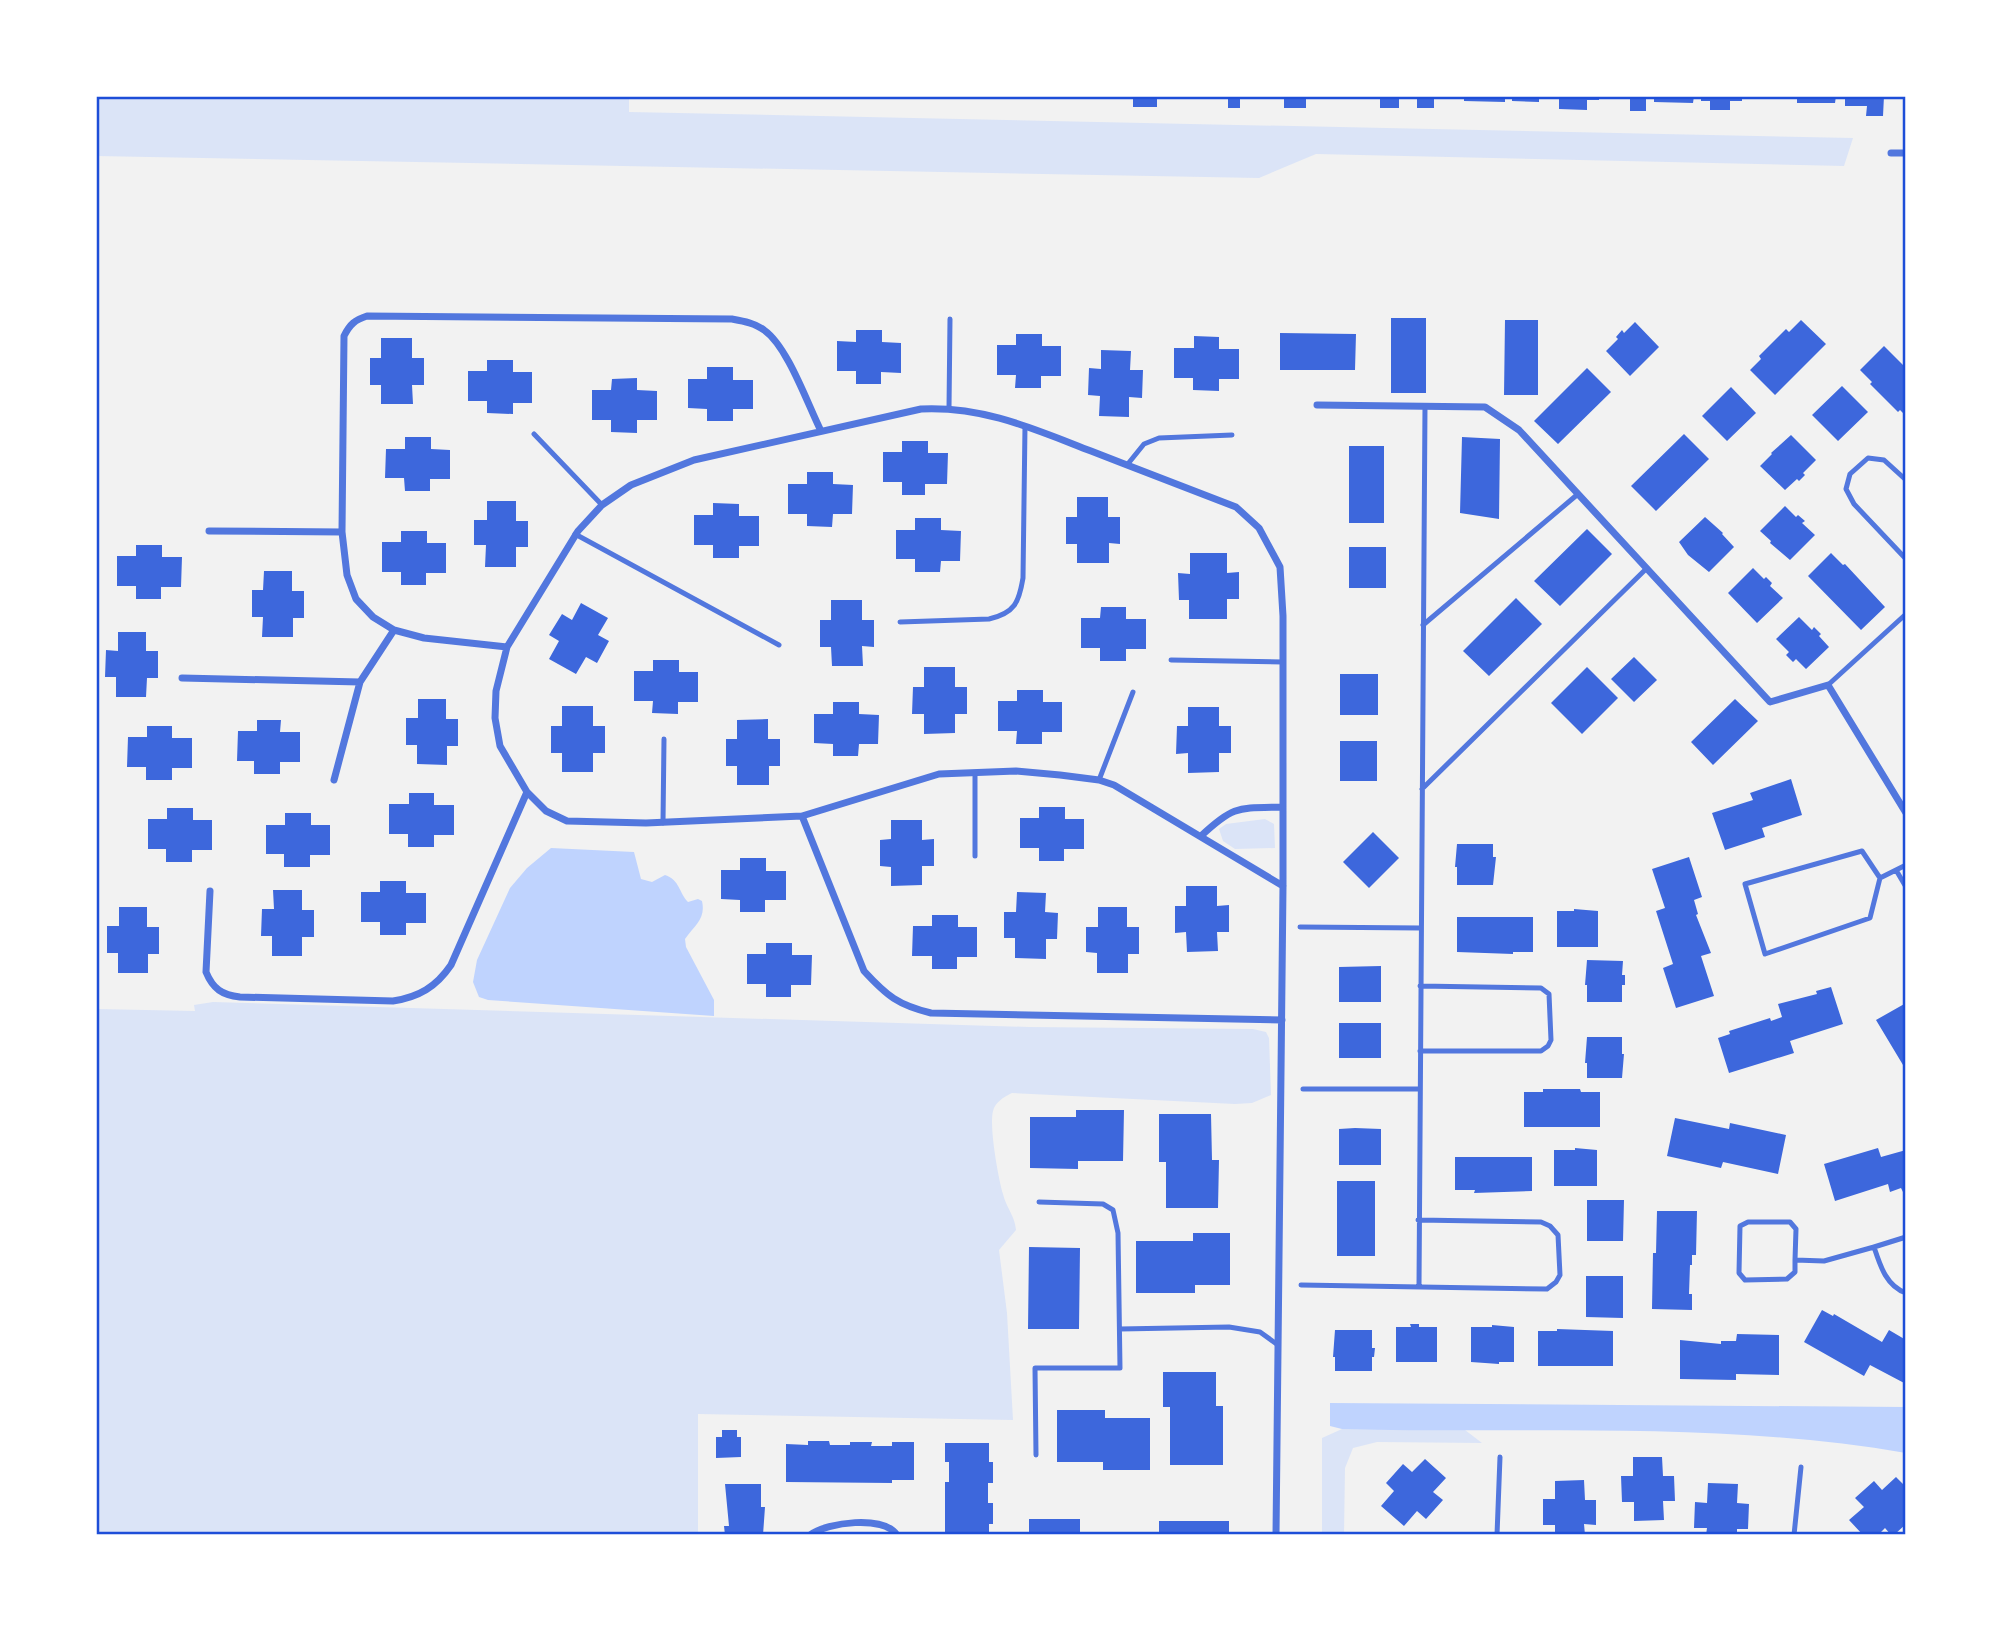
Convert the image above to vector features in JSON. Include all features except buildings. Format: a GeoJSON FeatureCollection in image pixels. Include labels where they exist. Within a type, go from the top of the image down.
{"type":"FeatureCollection","features":[{"type":"Feature","properties":{"kind":"street"},"geometry":{"type":"LineString","coordinates":[[1891,153],[1906,153]]}},
{"type":"Feature","properties":{"kind":"street"},"geometry":{"type":"LineString","coordinates":[[508,647],[424,638],[394,629],[373,617],[356,598],[347,575],[342,532],[344,336],[356,319],[367,316],[732,319],[747,322],[763,329],[783,351],[821,431]]}},
{"type":"Feature","properties":{"kind":"street"},"geometry":{"type":"LineString","coordinates":[[1318,405],[1485,407],[1519,430],[1770,702],[1828,685],[1906,813]]}},
{"type":"Feature","properties":{"kind":"street"},"geometry":{"type":"LineString","coordinates":[[1276,1535],[1282,1020],[1283,886],[1283,662],[1280,567],[1259,528],[1236,507],[1025,426],[976,411],[921,409],[694,460],[631,485],[602,505],[575,534],[508,647],[496,691],[495,718],[500,746],[527,792],[546,811],[567,821],[663,823],[802,816],[939,774],[1016,772],[1099,780],[1114,785],[1283,886]]}},
{"type":"Feature","properties":{"kind":"street"},"geometry":{"type":"LineString","coordinates":[[209,531],[342,532]]}},
{"type":"Feature","properties":{"kind":"street"},"geometry":{"type":"LineString","coordinates":[[334,780],[360,682],[394,629]]}},
{"type":"Feature","properties":{"kind":"street"},"geometry":{"type":"LineString","coordinates":[[181,678],[360,682]]}},
{"type":"Feature","properties":{"kind":"street"},"geometry":{"type":"LineString","coordinates":[[210,891],[206,972],[217,990],[240,997],[393,1001],[407,999],[431,988],[451,965],[527,792]]}},
{"type":"Feature","properties":{"kind":"street"},"geometry":{"type":"LineString","coordinates":[[1201,836],[1224,814],[1244,807],[1283,807]]}},
{"type":"Feature","properties":{"kind":"street"},"geometry":{"type":"LineString","coordinates":[[802,816],[864,971],[881,989],[904,1006],[931,1013],[1282,1020]]}},
{"type":"Feature","properties":{"kind":"street"},"geometry":{"type":"LineString","coordinates":[[810,1535],[832,1524],[878,1523],[893,1529],[897,1535]]}},
{"type":"Feature","properties":{"kind":"lane"},"geometry":{"type":"LineString","coordinates":[[949,408],[950,319]]}},
{"type":"Feature","properties":{"kind":"lane"},"geometry":{"type":"LineString","coordinates":[[1419,1286],[1425,406]]}},
{"type":"Feature","properties":{"kind":"lane"},"geometry":{"type":"LineString","coordinates":[[900,622],[989,619],[1001,616],[1013,608],[1020,596],[1023,578],[1025,426]]}},
{"type":"Feature","properties":{"kind":"lane"},"geometry":{"type":"LineString","coordinates":[[534,434],[602,505]]}},
{"type":"Feature","properties":{"kind":"lane"},"geometry":{"type":"LineString","coordinates":[[1127,465],[1144,444],[1159,438],[1232,435]]}},
{"type":"Feature","properties":{"kind":"lane"},"geometry":{"type":"LineString","coordinates":[[1906,481],[1884,460],[1868,458],[1850,474],[1846,489],[1854,504],[1906,559]]}},
{"type":"Feature","properties":{"kind":"lane"},"geometry":{"type":"LineString","coordinates":[[1423,625],[1578,494]]}},
{"type":"Feature","properties":{"kind":"lane"},"geometry":{"type":"LineString","coordinates":[[575,534],[779,645]]}},
{"type":"Feature","properties":{"kind":"lane"},"geometry":{"type":"LineString","coordinates":[[1422,789],[1647,568]]}},
{"type":"Feature","properties":{"kind":"lane"},"geometry":{"type":"LineString","coordinates":[[1828,685],[1906,614]]}},
{"type":"Feature","properties":{"kind":"lane"},"geometry":{"type":"LineString","coordinates":[[1171,660],[1283,662]]}},
{"type":"Feature","properties":{"kind":"lane"},"geometry":{"type":"LineString","coordinates":[[1099,780],[1133,692]]}},
{"type":"Feature","properties":{"kind":"lane"},"geometry":{"type":"LineString","coordinates":[[663,823],[664,739]]}},
{"type":"Feature","properties":{"kind":"lane"},"geometry":{"type":"LineString","coordinates":[[975,773],[975,856]]}},
{"type":"Feature","properties":{"kind":"lane"},"geometry":{"type":"LineString","coordinates":[[1880,878],[1862,851],[1745,884],[1765,954],[1870,918],[1880,878],[1906,865]]}},
{"type":"Feature","properties":{"kind":"lane"},"geometry":{"type":"LineString","coordinates":[[1896,870],[1906,887]]}},
{"type":"Feature","properties":{"kind":"lane"},"geometry":{"type":"LineString","coordinates":[[1300,927],[1421,928]]}},
{"type":"Feature","properties":{"kind":"lane"},"geometry":{"type":"LineString","coordinates":[[1420,986],[1541,989],[1549,994],[1551,1040],[1541,1051],[1420,1051]]}},
{"type":"Feature","properties":{"kind":"lane"},"geometry":{"type":"LineString","coordinates":[[1303,1089],[1420,1089]]}},
{"type":"Feature","properties":{"kind":"lane"},"geometry":{"type":"LineString","coordinates":[[1036,1455],[1035,1368],[1120,1368],[1118,1233],[1114,1210],[1103,1204],[1040,1202]]}},
{"type":"Feature","properties":{"kind":"lane"},"geometry":{"type":"LineString","coordinates":[[1301,1285],[1547,1289],[1560,1275],[1558,1235],[1550,1226],[1541,1222],[1418,1220]]}},
{"type":"Feature","properties":{"kind":"lane"},"geometry":{"type":"LineString","coordinates":[[1748,1222],[1790,1222],[1796,1229],[1796,1261],[1795,1272],[1787,1279],[1745,1280],[1739,1273],[1740,1226],[1748,1222]]}},
{"type":"Feature","properties":{"kind":"lane"},"geometry":{"type":"LineString","coordinates":[[1796,1261],[1824,1261],[1906,1237]]}},
{"type":"Feature","properties":{"kind":"lane"},"geometry":{"type":"LineString","coordinates":[[1874,1247],[1884,1275],[1900,1291],[1906,1293]]}},
{"type":"Feature","properties":{"kind":"lane"},"geometry":{"type":"LineString","coordinates":[[1119,1329],[1229,1327],[1260,1332],[1278,1345]]}},
{"type":"Feature","properties":{"kind":"lane"},"geometry":{"type":"LineString","coordinates":[[1497,1535],[1500,1457]]}},
{"type":"Feature","properties":{"kind":"lane"},"geometry":{"type":"LineString","coordinates":[[1794,1535],[1801,1467]]}},
{"type":"Feature","properties":{"kind":"shaded area"},"geometry":{"type":"Polygon","coordinates":[[[96,96],[629,96],[629,112],[1853,138],[1844,166],[1316,154],[1259,178],[96,156],[96,96]]]}},
{"type":"Feature","properties":{"kind":"shaded area"},"geometry":{"type":"Polygon","coordinates":[[[1265,819],[1274,824],[1275,848],[1235,849],[1223,841],[1219,829],[1226,824],[1265,819]]]}},
{"type":"Feature","properties":{"kind":"shaded area"},"geometry":{"type":"Polygon","coordinates":[[[213,1002],[1029,1027],[1253,1029],[1266,1032],[1269,1038],[1271,1095],[1252,1103],[1235,1104],[1012,1093],[996,1105],[992,1128],[997,1164],[1004,1199],[1016,1230],[999,1250],[1007,1313],[1013,1420],[698,1414],[698,1535],[96,1535],[96,1009],[195,1011],[194,1005],[213,1002]]]}},
{"type":"Feature","properties":{"kind":"shaded area"},"geometry":{"type":"Polygon","coordinates":[[[1342,1429],[1465,1430],[1482,1443],[1377,1442],[1353,1448],[1345,1468],[1344,1535],[1322,1535],[1322,1438],[1342,1429]]]}},
{"type":"Feature","properties":{"kind":"water"},"geometry":{"type":"Polygon","coordinates":[[[551,848],[634,852],[641,879],[652,882],[665,875],[676,883],[688,902],[698,899],[702,901],[701,917],[685,939],[686,947],[714,1000],[714,1016],[488,1000],[479,997],[473,982],[477,960],[510,888],[527,868],[551,848]]]}},
{"type":"Feature","properties":{"kind":"water"},"geometry":{"type":"Polygon","coordinates":[[[1330,1403],[1906,1407],[1906,1453],[1766,1436],[1625,1431],[1342,1429],[1330,1426],[1330,1403]]]}}]}
